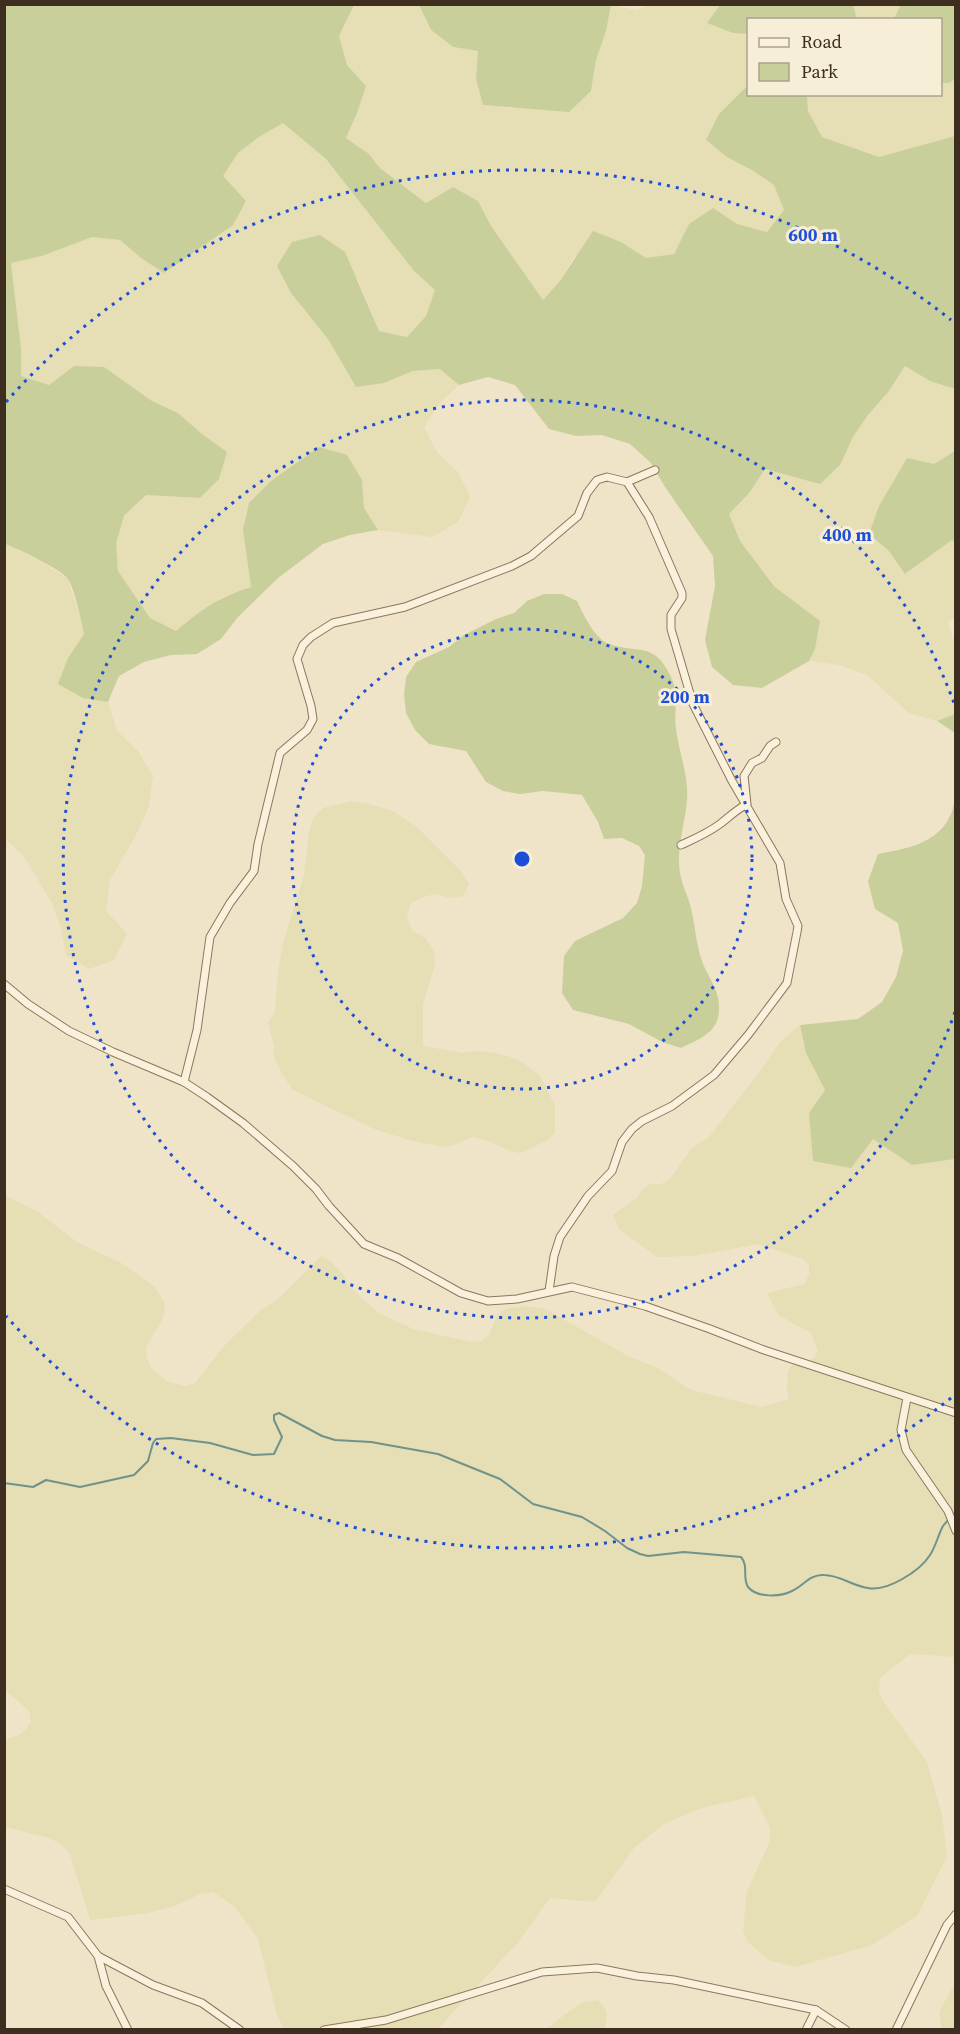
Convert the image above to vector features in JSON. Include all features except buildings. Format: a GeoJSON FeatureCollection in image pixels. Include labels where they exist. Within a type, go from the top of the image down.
{"type":"FeatureCollection","features":[{"type":"Feature","properties":{"kind":"street"},"geometry":{"type":"LineString","coordinates":[[184,1082],[197,1030],[210,937],[230,903],[255,871],[258,844],[280,753],[307,730],[313,719],[297,659],[303,645],[333,623],[405,607],[512,567],[531,556],[578,516],[587,493],[597,480],[607,477],[627,482],[655,470]]}},
{"type":"Feature","properties":{"kind":"street"},"geometry":{"type":"LineString","coordinates":[[549,1291],[554,1256],[560,1237],[588,1196],[612,1170],[622,1142],[642,1121],[672,1106],[714,1075],[787,983],[798,926],[786,899],[780,863],[732,781],[693,704],[671,629],[671,615],[682,598],[682,592],[649,518],[627,482]]}},
{"type":"Feature","properties":{"kind":"street"},"geometry":{"type":"LineString","coordinates":[[747,804],[744,776],[752,764],[762,758],[776,741]]}},
{"type":"Feature","properties":{"kind":"street"},"geometry":{"type":"LineString","coordinates":[[681,845],[702,836],[734,811],[747,804]]}},
{"type":"Feature","properties":{"kind":"street"},"geometry":{"type":"LineString","coordinates":[[4,984],[27,1004],[69,1031],[184,1082],[243,1123],[293,1166],[364,1244],[398,1258],[461,1293],[488,1301],[517,1299],[572,1287],[645,1306],[764,1350],[956,1413]]}},
{"type":"Feature","properties":{"kind":"street"},"geometry":{"type":"LineString","coordinates":[[907,1398],[901,1430],[906,1450],[948,1511],[954,1527]]}},
{"type":"Feature","properties":{"kind":"street"},"geometry":{"type":"LineString","coordinates":[[4,1889],[68,1917],[98,1956],[106,1986],[128,2030]]}},
{"type":"Feature","properties":{"kind":"street"},"geometry":{"type":"LineString","coordinates":[[896,2030],[947,1925],[956,1914]]}},
{"type":"Feature","properties":{"kind":"street"},"geometry":{"type":"LineString","coordinates":[[98,1956],[153,1985],[202,2003],[240,2030]]}},
{"type":"Feature","properties":{"kind":"street"},"geometry":{"type":"LineString","coordinates":[[324,2030],[386,2020],[542,1972],[597,1968],[674,1980],[816,2010],[846,2030]]}},
{"type":"Feature","properties":{"kind":"street"},"geometry":{"type":"LineString","coordinates":[[806,2030],[816,2010]]}},
{"type":"Feature","properties":{"kind":"shaded area"},"geometry":{"type":"Polygon","coordinates":[[[354,5],[419,5],[431,30],[452,47],[478,51],[476,79],[483,105],[511,108],[591,91],[596,60],[606,31],[611,5],[636,10],[648,5],[720,5],[707,23],[733,33],[747,34],[747,86],[719,114],[752,170],[774,185],[785,210],[767,232],[737,224],[689,224],[674,254],[646,258],[621,242],[574,257],[560,281],[543,301],[491,226],[478,201],[453,187],[427,203],[380,168],[369,154],[346,138],[366,86],[347,65],[339,36],[354,5]]]}},
{"type":"Feature","properties":{"kind":"shaded area"},"geometry":{"type":"Polygon","coordinates":[[[853,5],[901,5],[895,18],[857,18],[853,5]]]}},
{"type":"Feature","properties":{"kind":"shaded area"},"geometry":{"type":"Polygon","coordinates":[[[955,79],[955,136],[879,157],[822,138],[808,111],[807,96],[942,96],[942,83],[949,83],[955,79]]]}},
{"type":"Feature","properties":{"kind":"shaded area"},"geometry":{"type":"Polygon","coordinates":[[[283,123],[326,159],[414,271],[435,290],[426,316],[407,337],[379,331],[358,279],[291,293],[328,339],[356,387],[384,383],[413,371],[441,369],[459,385],[439,404],[424,427],[437,452],[458,472],[470,497],[458,522],[432,537],[378,530],[364,508],[362,480],[243,530],[251,587],[224,596],[198,612],[176,631],[150,619],[118,571],[115,543],[124,517],[146,495],[200,498],[227,452],[178,413],[152,401],[129,386],[74,366],[49,385],[21,376],[21,349],[11,263],[42,256],[92,237],[120,240],[141,258],[164,273],[187,257],[223,176],[238,153],[283,123]]]}},
{"type":"Feature","properties":{"kind":"shaded area"},"geometry":{"type":"Polygon","coordinates":[[[905,366],[930,381],[955,389],[955,451],[934,464],[869,534],[889,551],[906,574],[952,540],[955,542],[955,616],[948,623],[955,645],[955,714],[937,721],[909,713],[867,675],[839,665],[809,661],[815,649],[819,621],[776,587],[740,541],[729,514],[750,492],[765,469],[840,465],[853,437],[889,391],[905,366]]]}},
{"type":"Feature","properties":{"kind":"shaded area"},"geometry":{"type":"Polygon","coordinates":[[[5,544],[44,563],[67,578],[84,634],[68,658],[83,698],[108,702],[117,731],[138,751],[153,776],[149,806],[138,831],[110,880],[106,911],[127,934],[114,960],[89,969],[66,955],[61,928],[52,903],[23,855],[5,839],[5,544]]]}},
{"type":"Feature","properties":{"kind":"shaded area"},"geometry":{"type":"Polygon","coordinates":[[[351,801],[393,811],[417,827],[461,871],[469,884],[463,896],[450,898],[436,894],[411,903],[407,917],[412,930],[426,939],[434,951],[435,965],[423,1005],[423,1046],[463,1053],[480,1051],[494,1053],[522,1062],[540,1076],[555,1105],[555,1133],[548,1140],[520,1153],[473,1137],[443,1147],[413,1141],[374,1129],[293,1090],[282,1074],[273,1055],[274,1046],[268,1023],[275,1012],[283,943],[304,875],[309,832],[313,819],[323,808],[351,801]]]}},
{"type":"Feature","properties":{"kind":"shaded area"},"geometry":{"type":"Polygon","coordinates":[[[800,1025],[806,1053],[825,1090],[809,1113],[873,1139],[912,1165],[955,1159],[955,1657],[910,1654],[880,1678],[879,1692],[885,1704],[927,1762],[942,1815],[947,1857],[917,1916],[872,1945],[795,1967],[768,1960],[748,1942],[743,1931],[747,1891],[770,1841],[770,1828],[754,1796],[702,1808],[664,1824],[634,1848],[595,1902],[550,1898],[519,1941],[438,2029],[284,2029],[277,2015],[258,1939],[235,1907],[213,1892],[200,1894],[175,1906],[148,1913],[90,1920],[70,1854],[61,1844],[49,1838],[5,1827],[5,1740],[21,1734],[31,1723],[29,1711],[4,1689],[4,1195],[38,1212],[77,1242],[123,1264],[155,1287],[165,1304],[164,1313],[146,1349],[147,1358],[151,1368],[167,1381],[185,1386],[195,1383],[225,1345],[261,1310],[278,1299],[321,1256],[330,1261],[344,1275],[347,1284],[377,1312],[413,1329],[471,1342],[481,1341],[489,1335],[497,1316],[505,1309],[525,1306],[544,1308],[630,1357],[658,1368],[691,1390],[762,1407],[789,1399],[788,1371],[793,1363],[813,1359],[818,1350],[811,1333],[778,1315],[767,1293],[804,1284],[809,1275],[809,1265],[803,1259],[758,1244],[694,1256],[657,1257],[619,1229],[613,1215],[637,1198],[650,1184],[661,1184],[670,1179],[692,1148],[709,1137],[779,1043],[800,1025]]]}},
{"type":"Feature","properties":{"kind":"shaded area"},"geometry":{"type":"Polygon","coordinates":[[[955,1983],[955,2029],[942,2029],[939,2012],[955,1983]]]}},
{"type":"Feature","properties":{"kind":"shaded area"},"geometry":{"type":"Polygon","coordinates":[[[598,2000],[607,2012],[605,2029],[546,2029],[584,2002],[598,2000]]]}},
{"type":"Feature","properties":{"kind":"green space"},"geometry":{"type":"Polygon","coordinates":[[[901,4],[955,5],[955,79],[949,83],[942,83],[942,18],[894,18],[901,4]]]}},
{"type":"Feature","properties":{"kind":"green space"},"geometry":{"type":"Polygon","coordinates":[[[4,5],[354,5],[339,36],[347,65],[366,86],[346,138],[369,154],[380,168],[426,203],[453,187],[478,201],[491,226],[543,300],[560,281],[593,231],[621,242],[646,258],[674,254],[689,224],[713,208],[737,224],[767,232],[784,210],[774,185],[727,157],[706,140],[719,114],[747,86],[747,96],[807,96],[808,111],[822,137],[879,157],[955,136],[955,389],[930,381],[905,366],[889,391],[853,437],[840,465],[820,484],[765,469],[750,492],[729,514],[740,541],[775,587],[820,621],[815,649],[809,661],[762,688],[733,685],[712,667],[705,640],[715,586],[713,556],[651,463],[630,444],[602,435],[576,436],[549,429],[515,385],[488,377],[459,385],[440,369],[413,371],[384,383],[356,387],[328,339],[291,293],[277,266],[292,242],[320,235],[345,252],[379,331],[407,337],[426,316],[435,290],[414,271],[326,159],[283,123],[238,153],[223,176],[246,201],[233,225],[164,273],[141,258],[120,240],[92,237],[42,256],[11,263],[21,349],[21,376],[49,385],[74,366],[104,367],[152,401],[178,413],[227,452],[219,479],[200,498],[146,495],[124,516],[116,543],[118,571],[150,618],[176,631],[211,605],[251,587],[243,530],[249,503],[271,481],[319,447],[347,455],[362,480],[364,508],[378,530],[350,535],[323,544],[278,578],[238,617],[221,639],[197,654],[171,655],[144,662],[119,676],[108,702],[83,698],[58,684],[68,658],[84,634],[73,589],[67,578],[56,569],[5,544],[4,5]]]}},
{"type":"Feature","properties":{"kind":"green space"},"geometry":{"type":"Polygon","coordinates":[[[419,5],[611,5],[606,31],[596,60],[591,91],[569,112],[483,105],[476,79],[478,51],[453,47],[431,30],[419,5]]]}},
{"type":"Feature","properties":{"kind":"green space"},"geometry":{"type":"Polygon","coordinates":[[[720,5],[853,5],[857,18],[747,18],[747,34],[733,33],[707,23],[720,5]]]}},
{"type":"Feature","properties":{"kind":"green space"},"geometry":{"type":"Polygon","coordinates":[[[955,451],[955,542],[952,540],[905,574],[889,551],[869,534],[879,506],[907,458],[934,464],[955,451]]]}},
{"type":"Feature","properties":{"kind":"green space"},"geometry":{"type":"Polygon","coordinates":[[[544,594],[562,594],[577,601],[590,626],[599,637],[609,644],[644,650],[658,657],[673,683],[676,697],[675,722],[687,792],[680,846],[680,873],[691,908],[701,958],[719,1002],[718,1017],[712,1030],[681,1048],[662,1042],[629,1024],[573,1010],[562,993],[564,956],[575,941],[623,918],[637,903],[642,886],[645,855],[639,846],[622,838],[604,839],[598,822],[582,795],[543,791],[520,794],[503,791],[486,782],[466,751],[429,744],[415,730],[406,713],[404,695],[406,677],[416,662],[449,647],[464,635],[496,619],[514,613],[527,601],[544,594]]]}},
{"type":"Feature","properties":{"kind":"green space"},"geometry":{"type":"Polygon","coordinates":[[[956,714],[955,733],[937,721],[956,714]]]}},
{"type":"Feature","properties":{"kind":"green space"},"geometry":{"type":"Polygon","coordinates":[[[955,798],[955,1159],[912,1165],[873,1139],[851,1168],[813,1161],[809,1113],[825,1090],[806,1053],[800,1025],[858,1019],[882,1002],[896,977],[903,951],[898,923],[875,909],[868,881],[878,854],[919,844],[937,833],[951,814],[955,798]]]}},
{"type":"Feature","properties":{"kind":"waterway"},"geometry":{"type":"LineString","coordinates":[[4,1483],[33,1487],[46,1480],[80,1487],[134,1475],[148,1461],[156,1439],[171,1438],[210,1443],[253,1455],[274,1454],[282,1437],[274,1420],[274,1415],[279,1413],[322,1436],[335,1440],[371,1442],[438,1454],[500,1479],[533,1504],[582,1517],[627,1548],[640,1554],[648,1556],[684,1552],[741,1557],[745,1564],[748,1587],[763,1595],[787,1593],[819,1575],[830,1575],[868,1588],[893,1584],[911,1574],[925,1561],[932,1552],[943,1526],[956,1512]]}}]}
